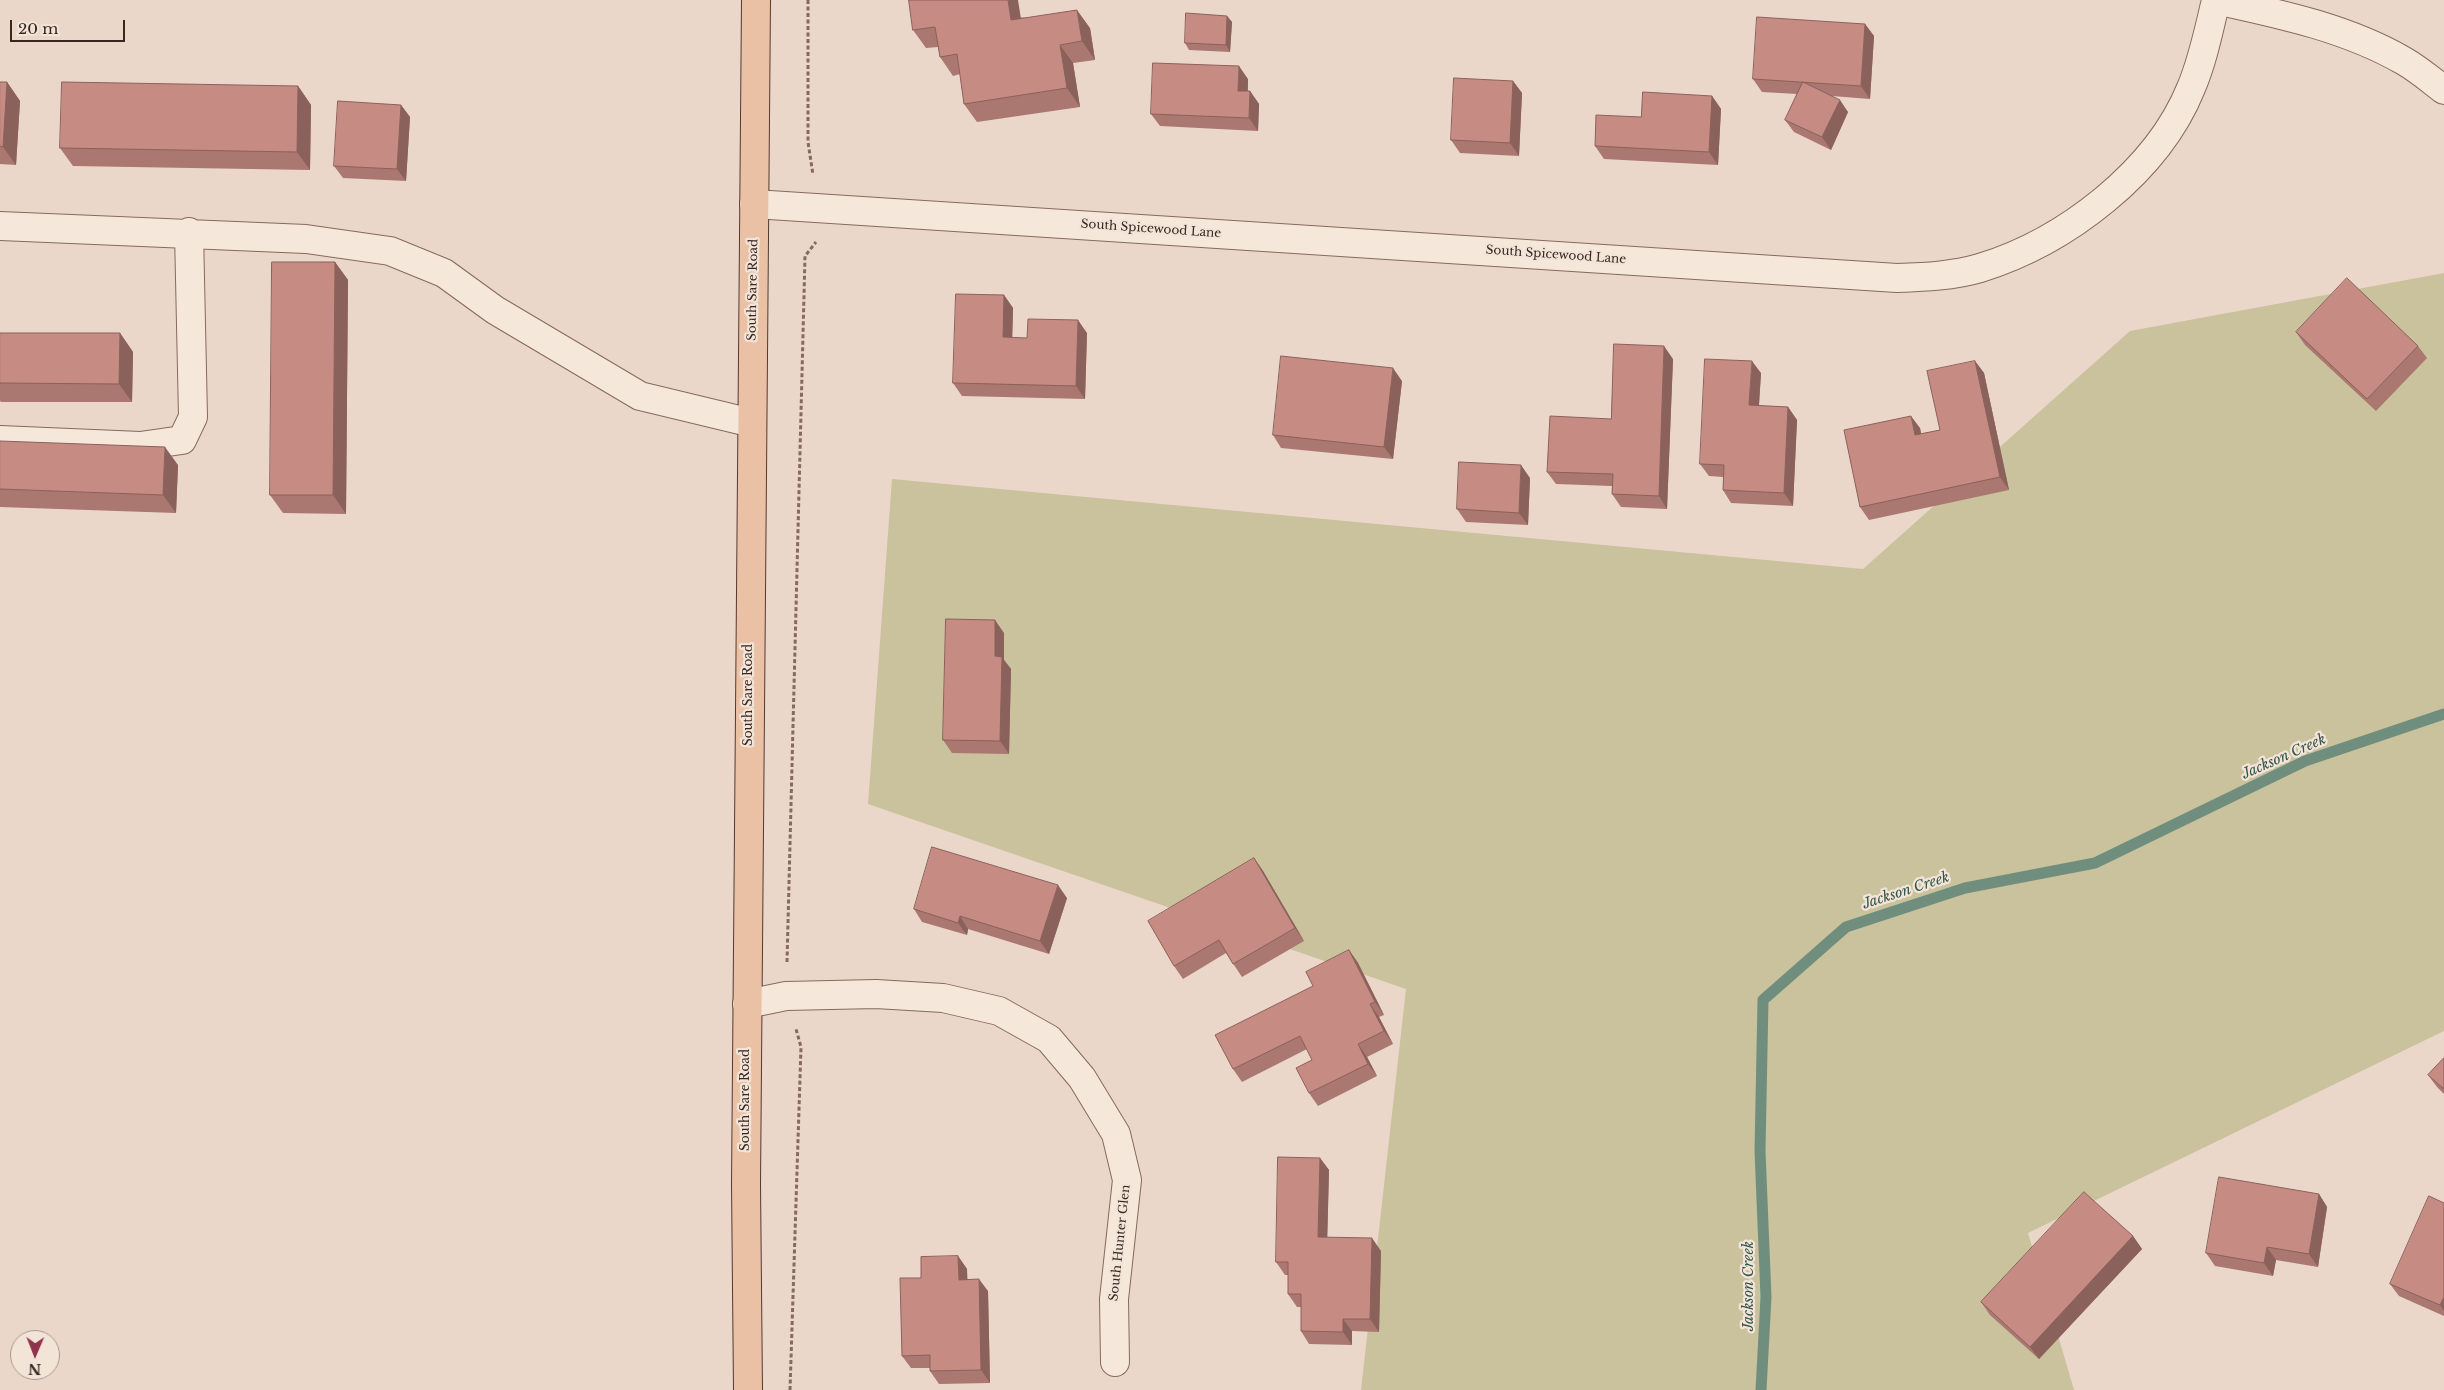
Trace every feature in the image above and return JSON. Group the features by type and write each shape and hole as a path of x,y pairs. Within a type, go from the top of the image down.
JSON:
{"main road":[{"name":"South Sare Road","path":"748,1390 747,1004 756,0"}],"street":[{"name":"South Spicewood Lane","path":"754,204 1897,278 1939,276 1980,268 2019,252 2056,233 2118,190 2145,160 2169,127 2191,89 2203,54 2216,0"},
{"path":"2216,0 2296,18 2361,40 2404,62 2444,90"},
{"path":"0,226 189,232 306,239 390,251 444,273 495,310 640,396 752,423"},
{"path":"0,440 140,446 182,440 193,417 189,232"},
{"name":"South Hunter Glen","path":"747,1004 786,996 876,994 943,998 999,1011 1049,1039 1082,1078 1116,1134 1127,1180 1114,1299 1115,1362"}],"path":[{"path":"790,1390 801,1046 786,996 804,271 805,256 818,240 818,208 808,142 808,0"}],"shaded area":[{"path":"2444,273 2444,1031 2028,1233 2074,1390 1361,1390 1406,989 868,804 892,479 1863,569 2130,331"}],"building":[{"path":"909,0 1008,0 1011,20 1077,10 1082,41 1060,45 1067,88 964,104 957,54 940,57 935,27 913,30"},
{"path":"1186,13 1227,16 1226,45 1185,43"},
{"path":"1757,17 1865,24 1861,86 1753,79"},
{"path":"1153,63 1239,66 1238,91 1250,91 1249,118 1151,114"},
{"path":"1454,78 1513,81 1510,143 1451,140"},
{"path":"0,82 7,82 3,147 0,146"},
{"path":"62,82 298,86 297,152 60,148"},
{"path":"1803,82 1840,100 1822,137 1785,120"},
{"path":"1643,92 1712,96 1709,152 1595,146 1596,115 1641,117"},
{"path":"338,101 401,105 397,169 334,166"},
{"path":"272,262 335,262 333,495 270,495"},
{"path":"2347,278 2418,346 2367,399 2296,332"},
{"path":"956,294 1004,295 1003,337 1027,338 1028,319 1078,320 1076,386 953,383"},
{"path":"0,333 120,333 119,384 0,383"},
{"path":"1614,344 1664,346 1659,496 1612,494 1613,474 1547,472 1550,416 1611,419"},
{"path":"1281,356 1393,368 1384,447 1273,435"},
{"path":"1705,359 1752,361 1749,405 1788,407 1784,493 1723,490 1724,465 1700,464"},
{"path":"1975,361 2000,477 1860,507 1844,430 1911,416 1915,435 1940,430 1927,371"},
{"path":"0,441 165,447 163,495 0,489"},
{"path":"1459,462 1521,465 1519,513 1457,509"},
{"path":"946,619 995,620 995,656 1002,657 1000,741 943,740"},
{"path":"932,847 1058,885 1040,941 960,916 958,923 914,909"},
{"path":"1254,858 1295,928 1233,964 1219,940 1174,966 1148,921"},
{"path":"1349,950 1375,1002 1370,1004 1384,1031 1358,1044 1368,1064 1309,1093 1296,1068 1312,1060 1300,1036 1233,1069 1215,1035 1313,986 1306,972"},
{"path":"2444,1058 2444,1089 2428,1075"},
{"path":"1278,1157 1320,1158 1318,1237 1372,1238 1370,1319 1343,1319 1343,1332 1301,1331 1301,1294 1288,1294 1288,1262 1276,1262"},
{"path":"2219,1177 2319,1194 2309,1254 2267,1247 2264,1263 2206,1253"},
{"path":"2084,1192 2133,1236 2030,1347 1981,1302"},
{"path":"2429,1196 2444,1203 2444,1297 2440,1305 2390,1284"},
{"path":"958,1256 959,1280 979,1279 981,1370 930,1371 930,1355 902,1356 900,1278 921,1278 921,1257"}],"waterway":[{"name":"Jackson Creek","path":"1761,1390 1766,1297 1760,1151 1763,1000 1846,927 1965,888 2095,863 2305,761 2444,714"}]}
